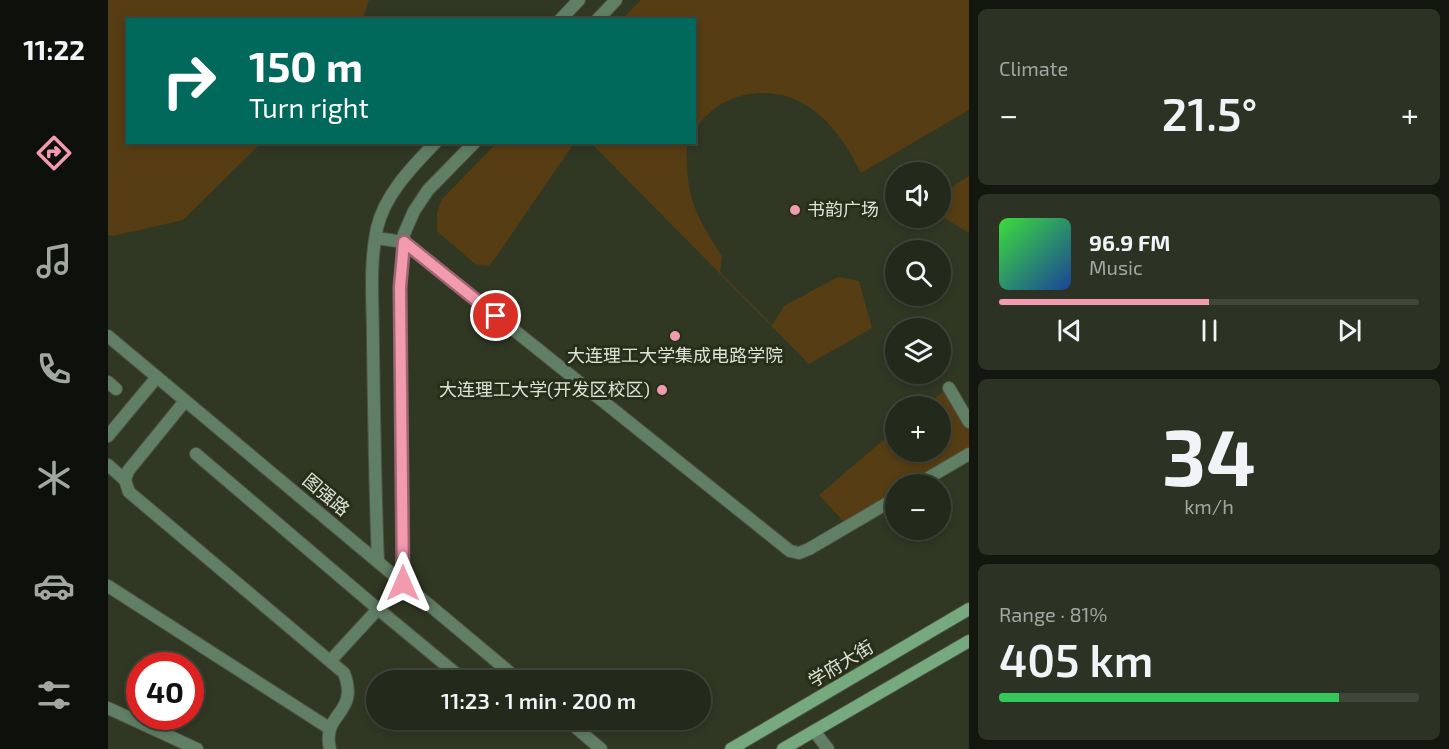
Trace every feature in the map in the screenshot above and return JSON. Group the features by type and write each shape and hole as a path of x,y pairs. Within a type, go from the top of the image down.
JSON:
{"main road":[{"name":"学府大街","path":"731,749 969,609"},
{"path":"783,749 969,641"}],"street":[{"path":"562,18 579,0"},
{"path":"599,18 616,0"},
{"path":"378,562 373,304 376,238 389,199 406,173 434,144"},
{"path":"403,583 400,287 404,242 414,212 428,190 473,144"},
{"path":"376,238 404,242 790,551 799,553 809,549 885,504"},
{"name":"图强路","path":"108,336 507,670"},
{"path":"108,436 157,377"},
{"path":"949,388 969,422"},
{"path":"125,480 128,471 185,400"},
{"path":"195,454 452,670"},
{"path":"935,474 969,454"},
{"path":"108,465 125,480 129,492 344,673 350,692 346,705 329,728 327,739 330,749"},
{"path":"108,586 329,728"},
{"path":"331,660 378,609"},
{"path":"108,708 196,749"},
{"path":"579,730 601,749"},
{"path":"814,731 828,749"}],"shaded area":[{"path":"108,0 369,0 363,18 126,18 126,144 260,144 183,220 113,236 108,235"},
{"path":"641,0 969,0 969,110 861,173 831,126 803,104 787,97 770,93 733,98 718,106 696,129 696,18 623,18"},
{"path":"496,144 585,144 572,146 488,266 475,264 437,231 437,213 442,199"},
{"path":"592,144 687,144 688,177 693,203 704,228 722,256 720,272 772,325 784,306 838,277 859,281 872,328 809,364"},
{"path":"969,176 969,233 951,222 951,189"},
{"path":"949,388 969,427 969,450 951,461 951,396 938,396"},
{"path":"885,439 885,462 949,462 928,474 885,474 885,499 845,523 819,495"}],"place":[{"name":"书韵广场","path":"795,210"},
{"name":"大连理工大学集成电路学院","path":"675,336"},
{"name":"大连理工大学(开发区校区)","path":"662,390"}],"route":[{"path":"403,583 400,287 404,242 496,316"}]}
